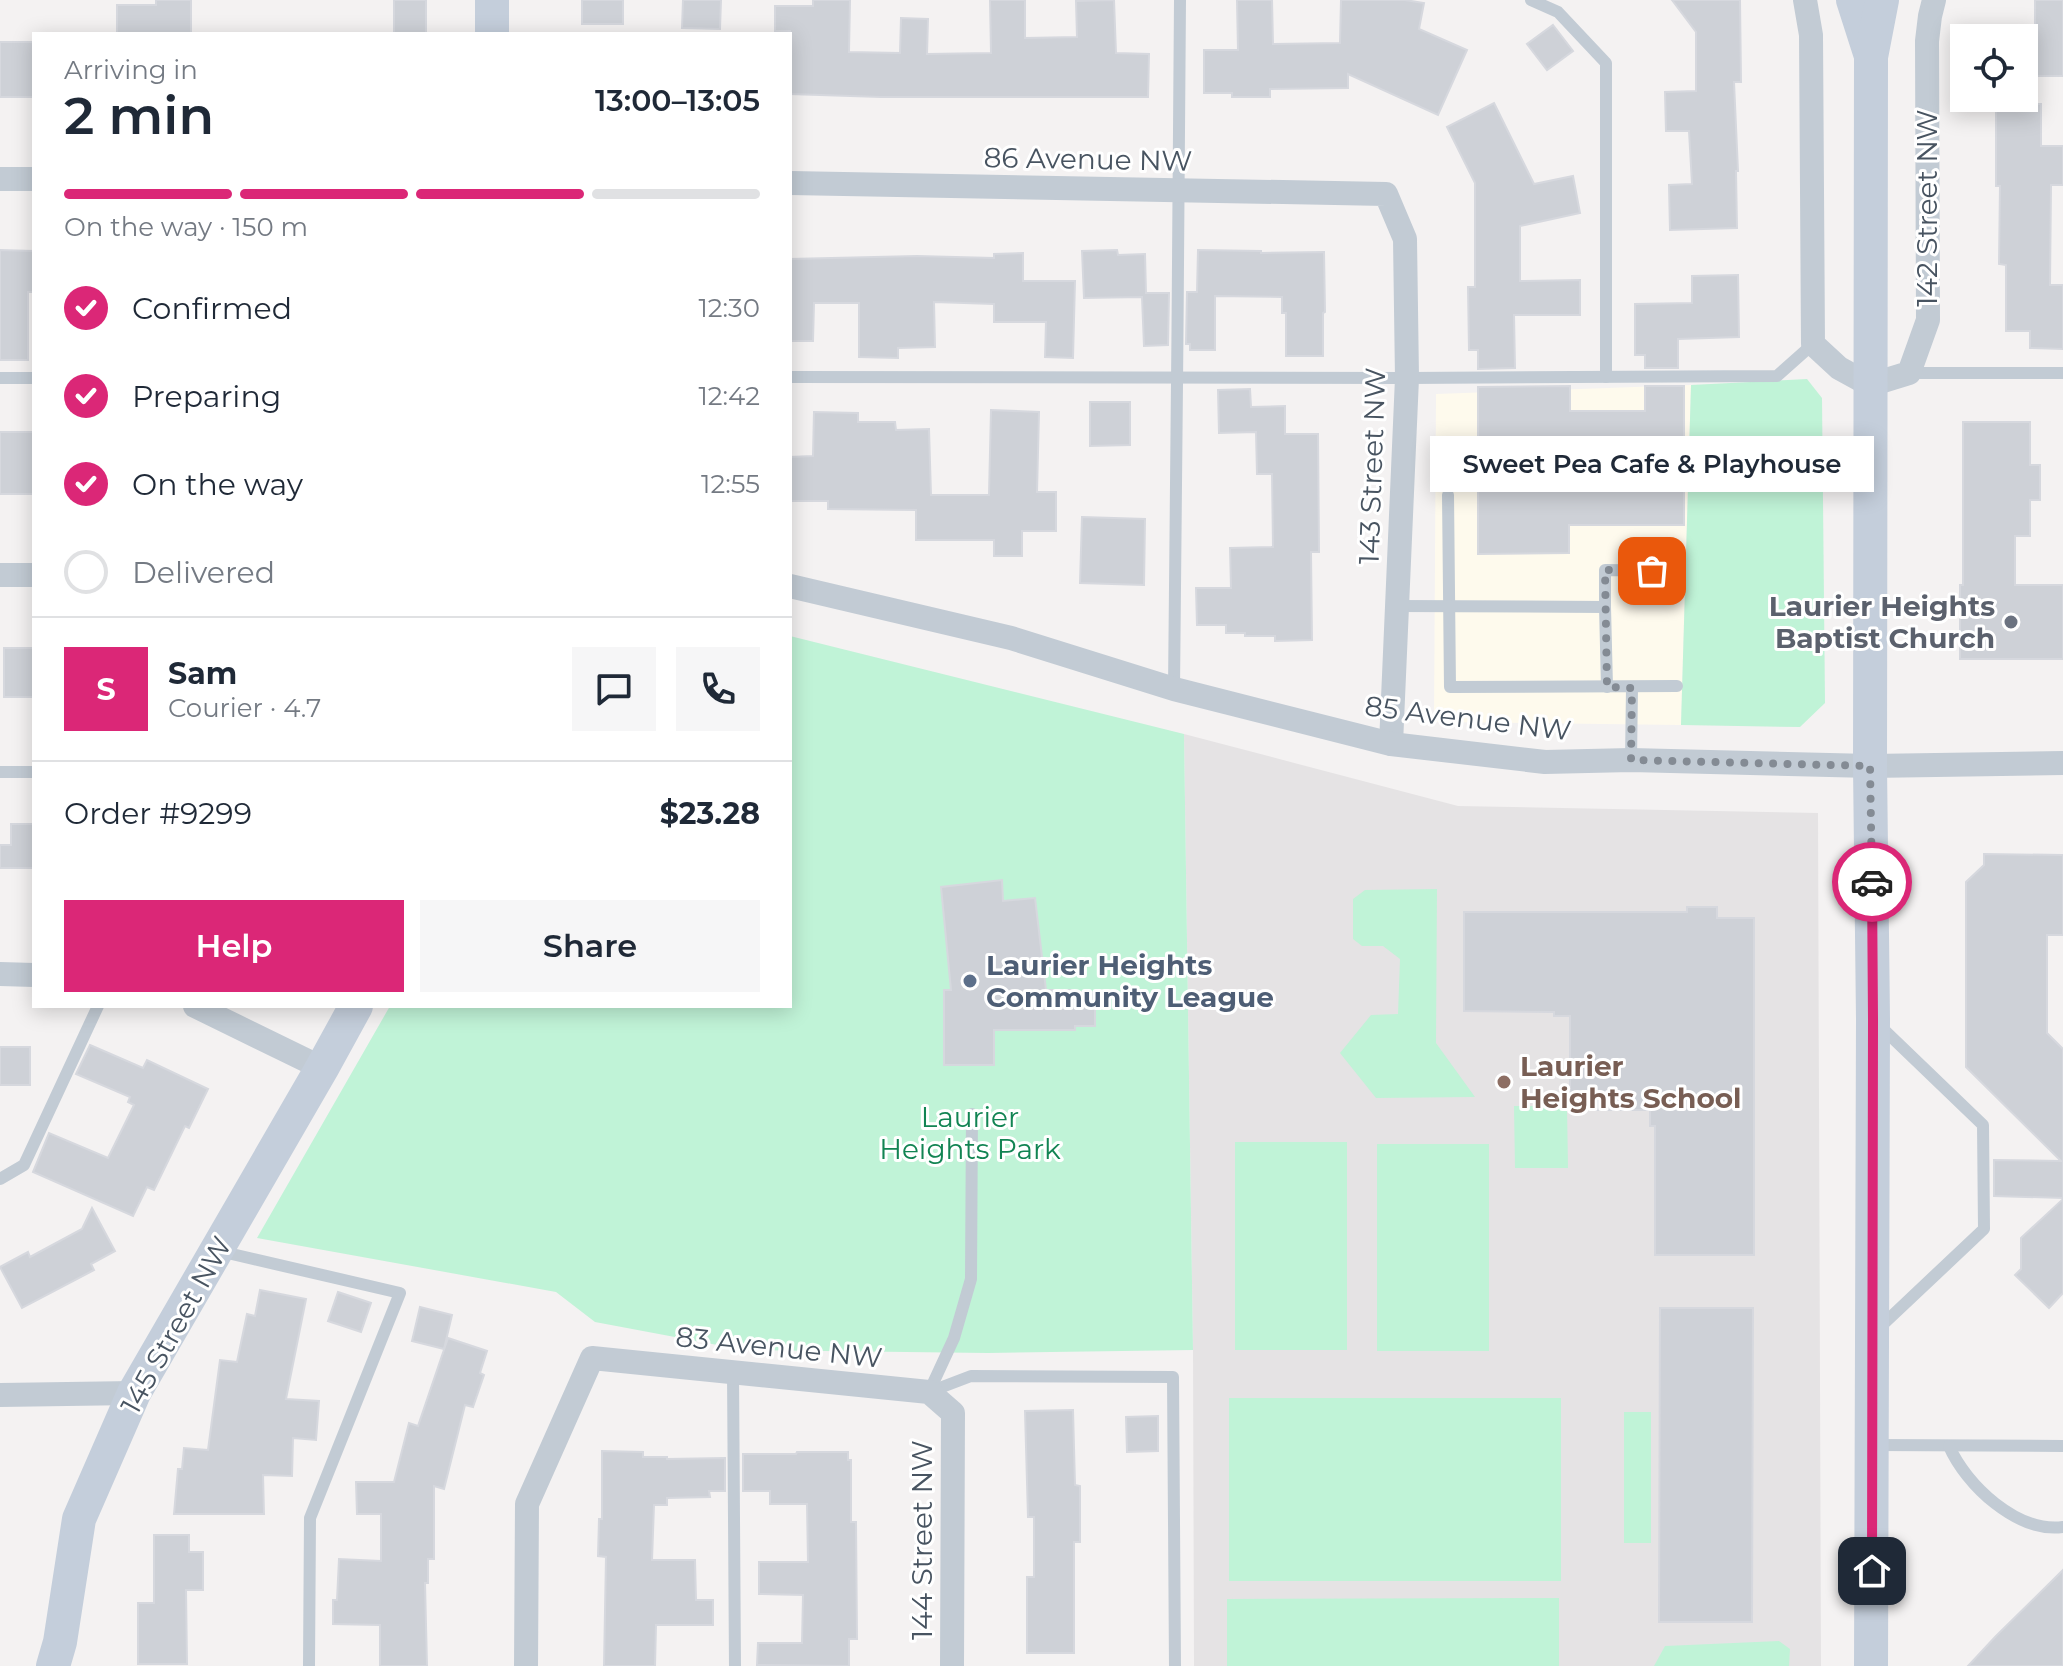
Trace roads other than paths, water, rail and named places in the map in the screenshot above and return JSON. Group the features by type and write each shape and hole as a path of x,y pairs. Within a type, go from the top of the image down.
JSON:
{"street":[{"path":"492,0 492,32"},
{"path":"1805,0 1811,35 1813,344 1839,368 1870,385 1909,373"},
{"name":"142 Street NW","path":"1853,0 1871,57"},
{"name":"142 Street NW","path":"1871,1666 1871,57 1882,0"},
{"name":"142 Street NW","path":"1909,373 1928,320 1927,41 1934,0"},
{"path":"0,179 32,179"},
{"name":"86 Avenue NW","path":"792,183 1386,194"},
{"name":"143 Street NW","path":"1386,194 1405,239 1407,378 1391,744"},
{"path":"0,575 32,575"},
{"name":"85 Avenue NW","path":"792,586 1011,638 1174,689 1391,744 1545,762 1631,760 1870,766 2063,763"},
{"path":"0,974 32,975"},
{"path":"199,1008 322,1068"},
{"name":"145 Street NW","path":"53,1666 60,1642 79,1519 134,1393 355,1008"},
{"name":"83 Avenue NW","path":"526,1666 527,1504 592,1358 929,1392"},
{"name":"144 Street NW","path":"929,1392 953,1413 952,1666"},
{"path":"0,1395 134,1393"}],"lane":[{"path":"1174,689 1180,0"},
{"path":"1531,0 1558,12 1606,63 1606,377"},
{"path":"792,377 1777,376 1813,344"},
{"path":"1909,373 2063,373"},
{"path":"0,378 32,378"},
{"path":"1448,495 1450,687 1677,686"},
{"path":"1607,687 1605,570 1676,571"},
{"path":"1397,606 1605,607"},
{"path":"1631,760 1632,688"},
{"path":"0,772 32,772"},
{"path":"0,1179 24,1165 97,1008"},
{"path":"1872,1334 1984,1229 1983,1125 1873,1019"},
{"path":"929,1392 954,1338 971,1279 972,1114"},
{"path":"217,1251 400,1293 310,1518 309,1666"},
{"path":"733,1372 735,1666"},
{"path":"929,1392 971,1376 1173,1377 1175,1666"},
{"path":"1872,1445 2063,1446"},
{"path":"1949,1446 1956,1462 1986,1497 2011,1513 2039,1525 2063,1527"}],"place":[{"name":"Sweet Pea Cafe & Playhouse","path":"1652,571"},
{"name":"Laurier Heights Baptist Church","path":"2011,622"},
{"name":"Laurier Heights Community League","path":"970,981"},
{"name":"Laurier Heights School","path":"1504,1082"}],"park label":[{"name":"Laurier Heights Park","path":"970,1133"}]}
